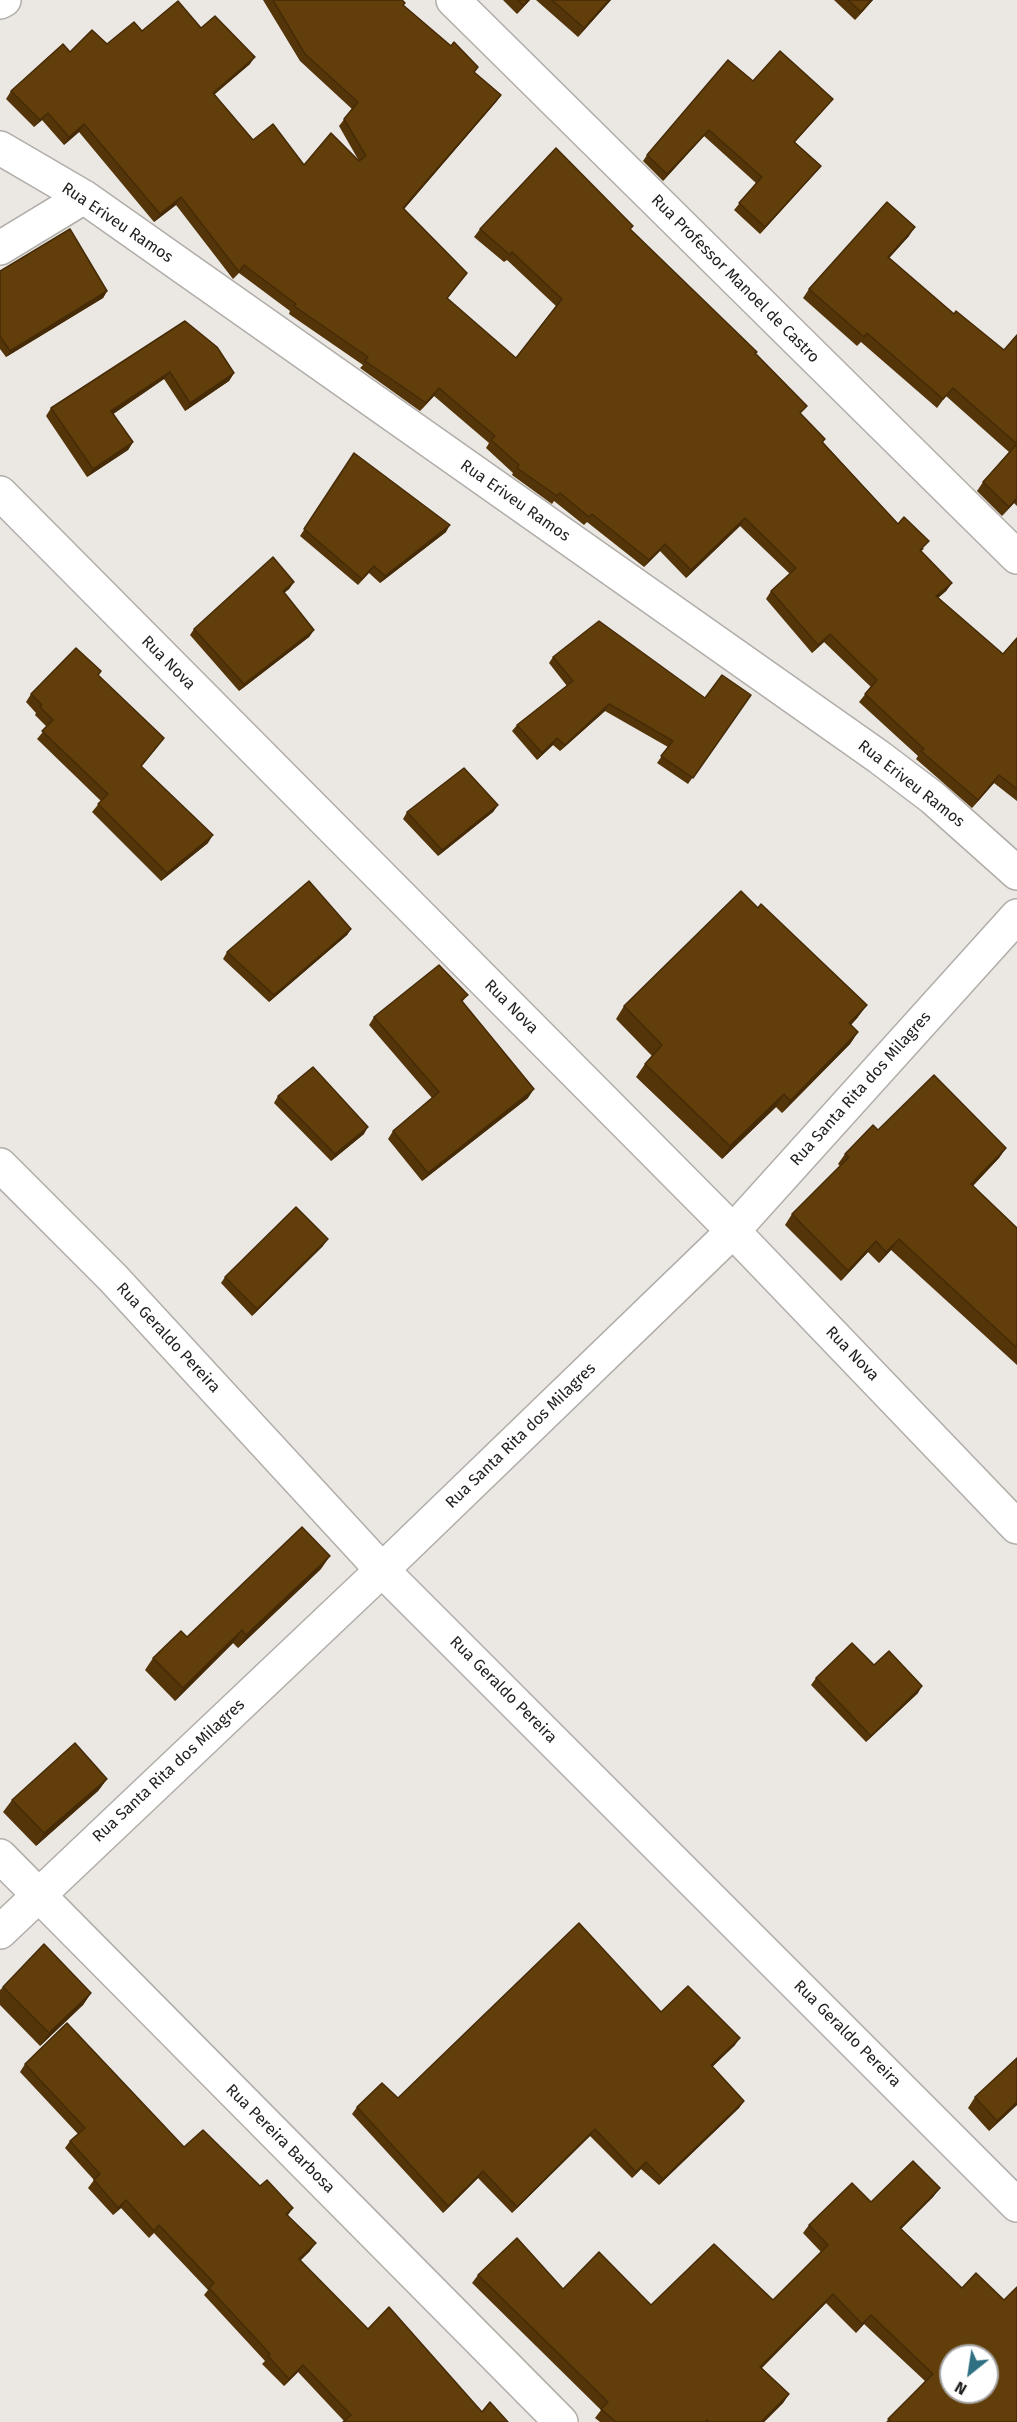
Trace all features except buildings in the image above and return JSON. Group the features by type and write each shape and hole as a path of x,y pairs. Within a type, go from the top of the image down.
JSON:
{"street":[{"path":"0,2 4,0"},
{"name":"Rua Professor Manoel de Castro","path":"453,0 1017,557"},
{"name":"Rua Eriveu Ramos","path":"0,148 84,197 879,757 933,798 1017,873"},
{"path":"0,248 84,197"},
{"name":"Rua Nova","path":"0,493 733,1231 1017,1527"},
{"name":"Rua Santa Rita dos Milagres","path":"0,1932 37,1894 382,1570 733,1231 1017,916"},
{"name":"Rua Geraldo Pereira","path":"0,1165 112,1278 382,1570 1017,2205"},
{"name":"Rua Pereira Barbosa","path":"0,1857 561,2422"}]}
